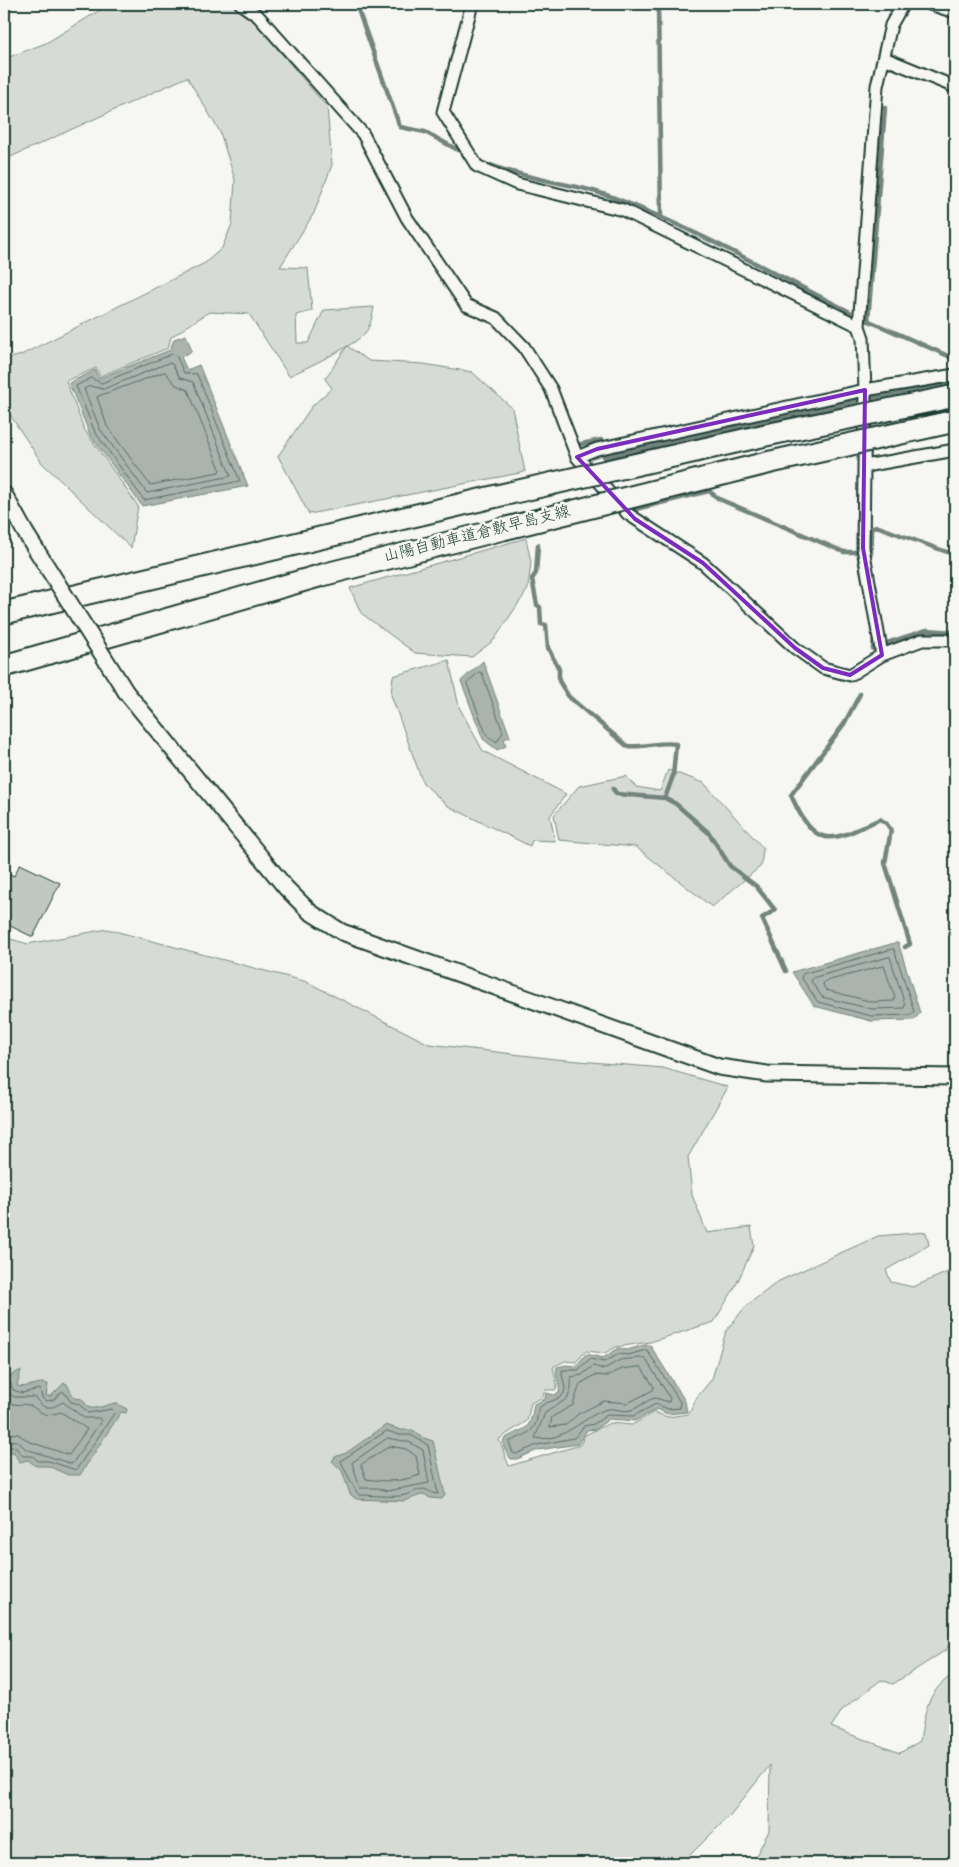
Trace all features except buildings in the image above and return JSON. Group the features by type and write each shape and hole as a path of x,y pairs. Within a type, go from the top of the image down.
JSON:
{"highway":[{"name":"山陽自動車道倉敷早島支線","path":"4,613 497,496 766,435 955,396"},
{"name":"山陽自動車道倉敷早島支線","path":"4,666 326,574 503,528 771,462 955,421"}],"street":[{"path":"240,4 258,16 363,134 407,218 466,305 496,318 524,347 552,389 577,457 628,514 703,563 795,648 823,668 850,675 882,655 922,640 955,640"},
{"path":"472,4 443,112 477,166 517,184 623,210 859,326"},
{"path":"882,655 863,548 865,390 863,338 859,326 878,86 890,25 903,4"},
{"path":"930,4 955,12"},
{"path":"884,58 955,86"},
{"path":"577,457 597,449 865,390 955,375"},
{"path":"865,466 955,450"},
{"path":"4,494 25,532 126,692 286,888 310,912 342,932 719,1067 767,1074 955,1077"}],"highlighted area":[{"path":"865,390 863,548 882,655 850,675 823,668 795,648 703,563 635,519 577,457 597,449"}],"shaded area":[{"path":"110,4 230,4 253,20 327,107 332,165 314,213 280,267 308,268 312,311 296,315 297,343 308,343 324,310 374,307 369,327 360,338 289,376 249,314 209,312 171,337 168,348 100,376 96,368 66,381 84,429 138,506 131,548 42,463 4,406 4,360 21,355 205,263 222,248 232,224 235,180 220,132 187,77 4,160 4,59 46,43"},
{"path":"347,346 369,361 424,364 472,372 512,408 525,472 309,514 278,456 312,406 332,388 325,379"},
{"path":"526,538 531,562 528,589 494,640 472,657 415,653 361,613 350,588"},
{"path":"449,660 459,707 483,751 566,794 550,816 555,841 532,840 530,846 448,806 423,783 391,695 393,676"},
{"path":"668,770 704,783 763,848 761,866 712,907 636,847 559,840 554,815 579,786 626,776 636,787 660,791"},
{"path":"107,929 307,982 429,1044 555,1059 663,1068 728,1087 688,1157 692,1195 707,1233 751,1227 754,1246 736,1285 714,1322 650,1342 616,1347 605,1353 586,1351 576,1362 565,1361 553,1367 557,1385 556,1390 545,1390 543,1397 531,1403 527,1421 499,1439 509,1466 580,1445 585,1435 610,1423 632,1425 654,1412 667,1417 689,1414 697,1397 712,1379 726,1331 746,1306 779,1281 878,1236 926,1232 929,1245 886,1270 891,1282 913,1287 955,1269 955,1636 946,1650 893,1684 881,1680 843,1709 831,1727 900,1753 920,1741 926,1711 933,1694 938,1687 955,1673 955,1863 752,1863 769,1831 770,1765 731,1814 682,1863 4,1863 4,937 28,944"}],"water":[{"path":"186,335 192,351 181,357 187,370 199,365 248,486 142,506 90,435 69,383 95,370 99,378 170,350 174,339"},
{"path":"483,661 510,737 504,739 506,746 497,750 483,739 461,681"},
{"path":"898,942 920,1013 914,1020 871,1021 814,1006 792,972"},
{"path":"650,1345 685,1401 687,1412 667,1414 657,1409 635,1421 609,1419 596,1429 587,1430 578,1444 538,1450 517,1459 511,1459 504,1447 504,1439 526,1428 534,1404 545,1399 546,1393 555,1395 559,1393 557,1367 566,1365 576,1366 586,1354 603,1358 618,1348 627,1350"},
{"path":"21,1370 17,1386 45,1383 48,1384 46,1396 51,1396 64,1383 67,1384 74,1398 82,1399 89,1408 115,1403 127,1409 126,1413 121,1412 80,1475 68,1475 48,1466 36,1466 28,1460 19,1462 14,1452 4,1453 4,1379"},
{"path":"386,1425 401,1430 413,1430 421,1437 433,1441 445,1495 442,1499 430,1498 424,1494 404,1501 356,1499 350,1494 342,1471 332,1461 335,1457 346,1453"}],"waterway":[{"path":"356,4 400,127 425,132 458,150"},
{"path":"658,4 661,217"},
{"path":"868,321 885,108"},
{"path":"491,165 507,171 604,194 620,200 679,225 850,312"},
{"path":"867,320 955,359"},
{"path":"868,399 955,381"},
{"path":"604,457 858,401"},
{"path":"581,444 601,440"},
{"path":"632,510 709,491 719,499 844,552 859,552"},
{"path":"867,553 871,553 871,529 876,526 955,555"},
{"path":"538,545 536,573 532,579 537,605 540,607 541,624 546,625 548,648 559,669 559,681 569,697 627,746 676,744 673,776 665,798"},
{"path":"858,552 864,583"},
{"path":"887,643 927,630 955,632"},
{"path":"874,637 873,649 875,648"},
{"path":"860,694 844,724 791,795 809,826 817,834 826,837 837,837 880,819 886,823 891,830 885,863 910,944 905,947"},
{"path":"613,789 617,794 665,798 676,804 709,833 730,866 756,886 775,910 762,918 786,971"}]}
